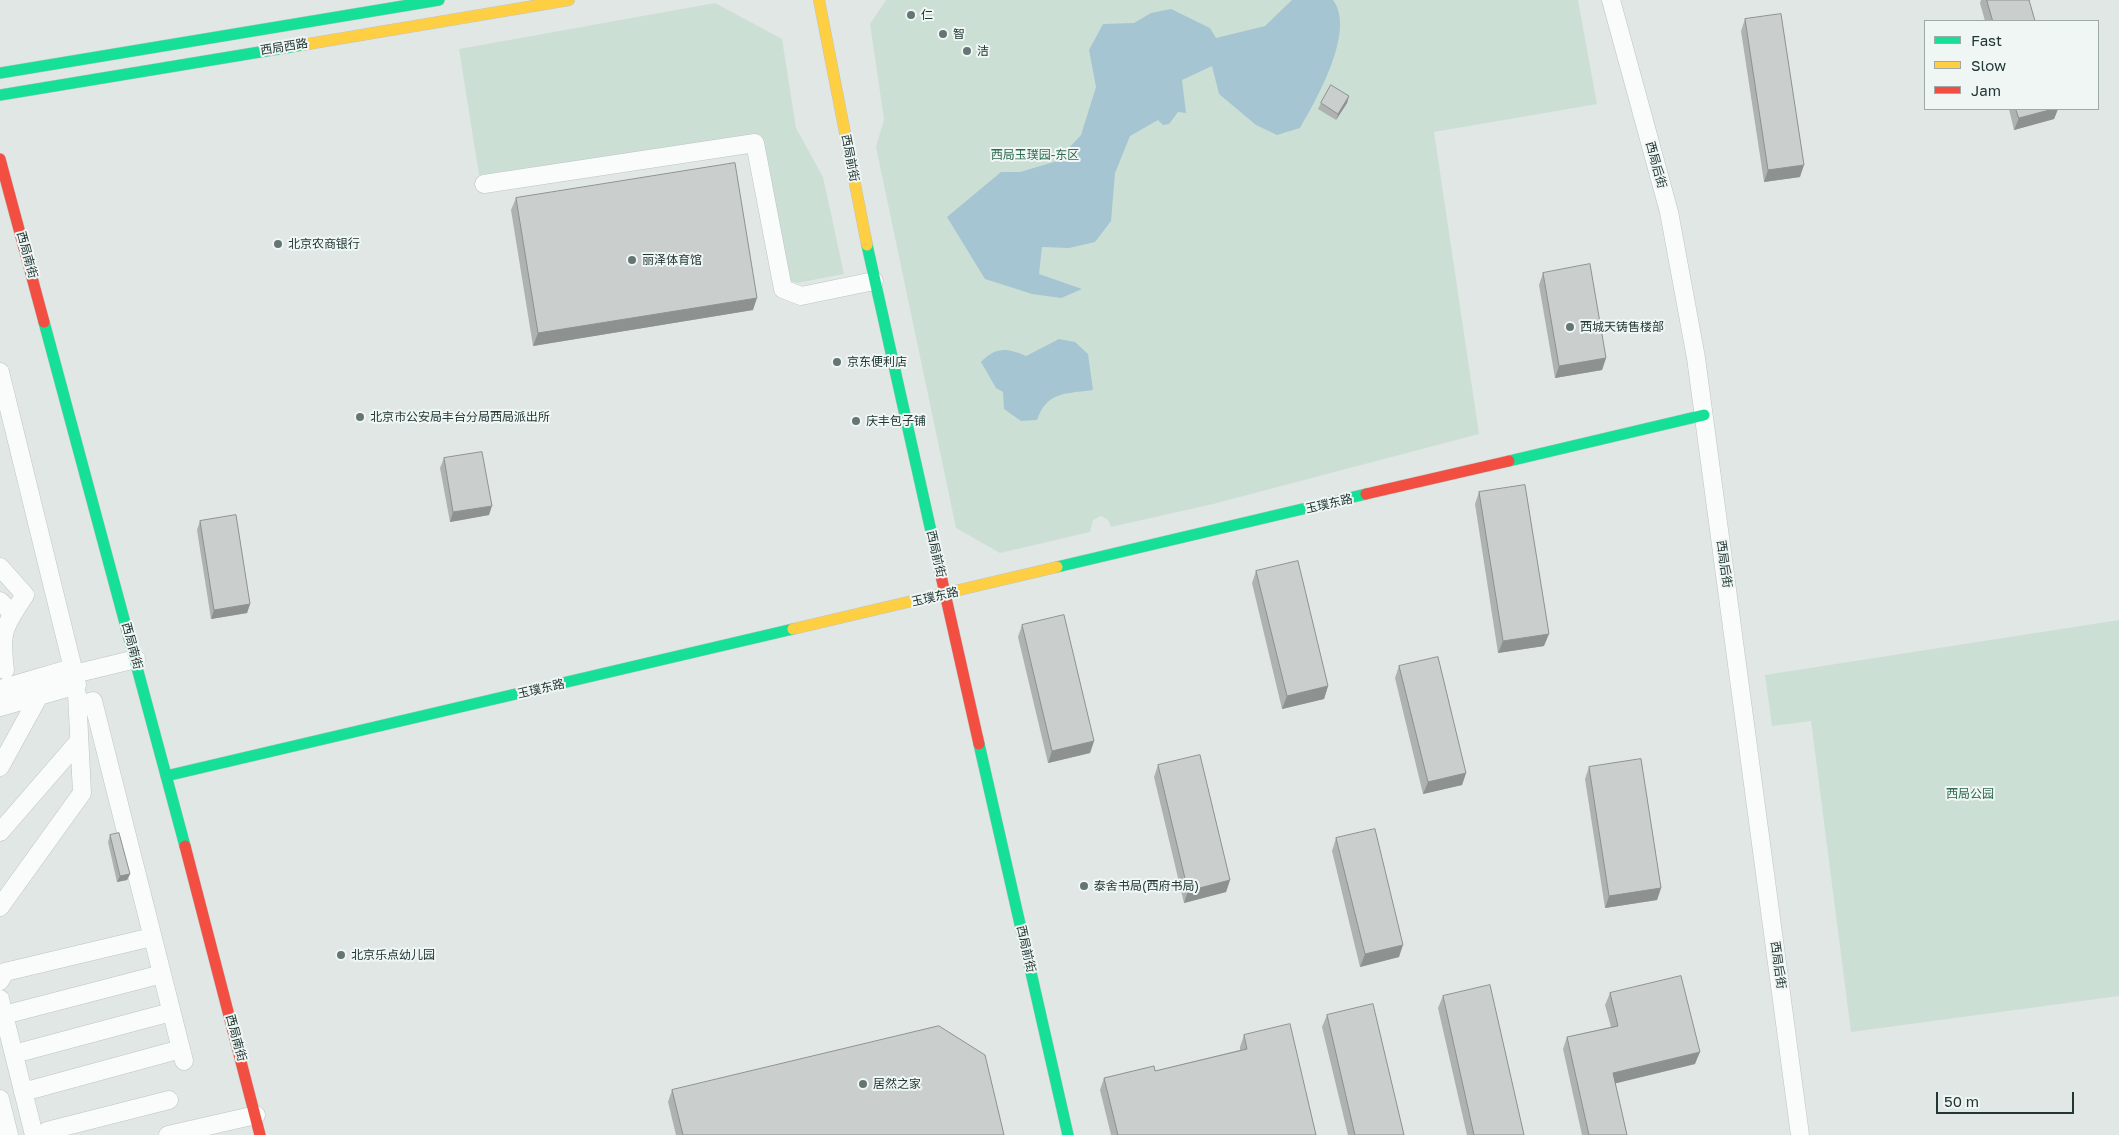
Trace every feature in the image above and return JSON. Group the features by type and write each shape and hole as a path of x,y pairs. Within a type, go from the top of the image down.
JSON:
{"street":[{"name":"西局西路","path":"0,73 439,0"},
{"name":"西局西路","path":"0,95 569,0"},
{"name":"西局前街","path":"818,0 874,281 1068,1135"},
{"name":"西局后街","path":"1611,0 1669,212 1696,358 1800,1135"},
{"path":"484,184 755,143 783,289 801,296 874,281"},
{"name":"西局南街","path":"0,159 136,659 260,1135"},
{"path":"0,372 74,676 78,706 82,793 0,907"},
{"name":"玉璞东路","path":"166,776 1704,415"},
{"path":"0,567 25,595 6,608 0,647 3,668 27,681"},
{"path":"0,689 27,681 74,676 136,659"},
{"path":"0,707 39,696 74,676"},
{"path":"0,767 39,696"},
{"path":"23,1092 182,1055 93,701 78,706"},
{"path":"0,832 79,741"},
{"path":"0,981 5,972 152,937"},
{"path":"34,1135 8,1044 2,1007 162,974"},
{"path":"8,1044 171,1012"},
{"path":"0,1099 9,1135"},
{"path":"48,1135 47,1131 169,1100"},
{"path":"168,1135 256,1115"}],"green space":[{"name":"西局玉璞园-东区","path":"886,0 1578,0 1597,104 1434,132 1479,434 1213,504 1111,527 1108,520 1101,516 1093,520 1090,532 1000,553 956,528 876,147 884,119 870,24"},
{"path":"715,3 782,39 796,128 823,177 844,274 797,283 788,280 761,135 479,175 459,49"},
{"name":"西局公园","path":"2119,620 2119,996 1851,1032 1811,721 1772,726 1765,675"}],"water":[{"path":"1292,0 1333,0 1339,13 1340,29 1337,46 1324,83 1300,128 1277,135 1256,125 1219,94 1212,66 1182,80 1186,113 1178,112 1169,124 1163,125 1158,120 1130,136 1115,173 1111,221 1095,242 1069,248 1042,247 1039,274 1082,289 1061,298 1032,294 985,279 947,217 1001,172 1020,172 1057,161 1081,135 1096,87 1089,50 1103,24 1134,23 1151,13 1171,9 1210,28 1216,38 1265,26"},
{"path":"1059,339 1075,342 1088,354 1093,390 1066,394 1052,399 1041,411 1037,420 1021,421 1004,409 1003,392 996,388 981,362 992,353 1002,350 1013,351 1026,356"}],"building":[{"path":"1987,0 2029,0 2035,20 1993,20"},
{"path":"1781,14 1804,165 1768,170 1745,19"},
{"path":"1331,85 1349,96 1338,114 1321,103"},
{"path":"2016,110 2049,110 2019,118"},
{"name":"丽泽体育馆","path":"735,163 757,298 538,333 516,198"},
{"name":"西城天铸售楼部","path":"1590,264 1606,358 1559,366 1543,273"},
{"path":"482,452 492,506 453,512 444,458"},
{"path":"1525,485 1549,634 1503,641 1479,492"},
{"path":"236,515 250,604 214,610 200,521"},
{"path":"1298,561 1328,686 1287,696 1256,571"},
{"path":"1064,615 1094,741 1052,751 1022,625"},
{"path":"1438,657 1466,773 1428,782 1399,666"},
{"path":"1200,755 1230,880 1188,891 1158,765"},
{"path":"1641,759 1661,888 1609,896 1589,767"},
{"path":"1375,829 1403,945 1365,954 1336,838"},
{"path":"119,833 130,874 120,876 110,835"},
{"path":"1681,976 1700,1052 1613,1073 1627,1135 1589,1135 1567,1037 1618,1026 1610,993"},
{"path":"1490,985 1524,1135 1474,1135 1443,996"},
{"path":"1373,1004 1404,1135 1355,1135 1327,1015"},
{"path":"1290,1024 1316,1135 1118,1135 1104,1078 1154,1066 1155,1071 1247,1049 1244,1035"},
{"name":"居然之家","path":"939,1026 985,1055 1004,1135 683,1135 672,1090"}],"traffic: fast":[{"path":"0,73 439,0"},
{"path":"0,95 302,45"},
{"path":"867,245 937,558"},
{"path":"44,322 185,846"},
{"path":"1509,461 1704,415"},
{"path":"1057,567 1366,494"},
{"path":"166,776 793,629"},
{"path":"979,744 1068,1135"}],"traffic: slow":[{"path":"302,45 569,0"},
{"path":"819,0 867,245"},
{"path":"793,629 1057,567"}],"traffic: jam":[{"path":"0,159 44,322"},
{"path":"1366,494 1509,461"},
{"path":"937,558 979,744"},
{"path":"185,846 260,1135"}],"place":[{"name":"仁","path":"911,15"},
{"name":"智","path":"943,34"},
{"name":"洁","path":"967,51"},
{"name":"北京农商银行","path":"278,244"},
{"name":"丽泽体育馆","path":"632,260"},
{"name":"西城天铸售楼部","path":"1570,327"},
{"name":"京东便利店","path":"837,362"},
{"name":"北京市公安局丰台分局西局派出所","path":"360,417"},
{"name":"庆丰包子铺","path":"856,421"},
{"name":"泰舍书局(西府书局)","path":"1084,886"},
{"name":"北京乐点幼儿园","path":"341,955"},
{"name":"居然之家","path":"863,1084"}]}
